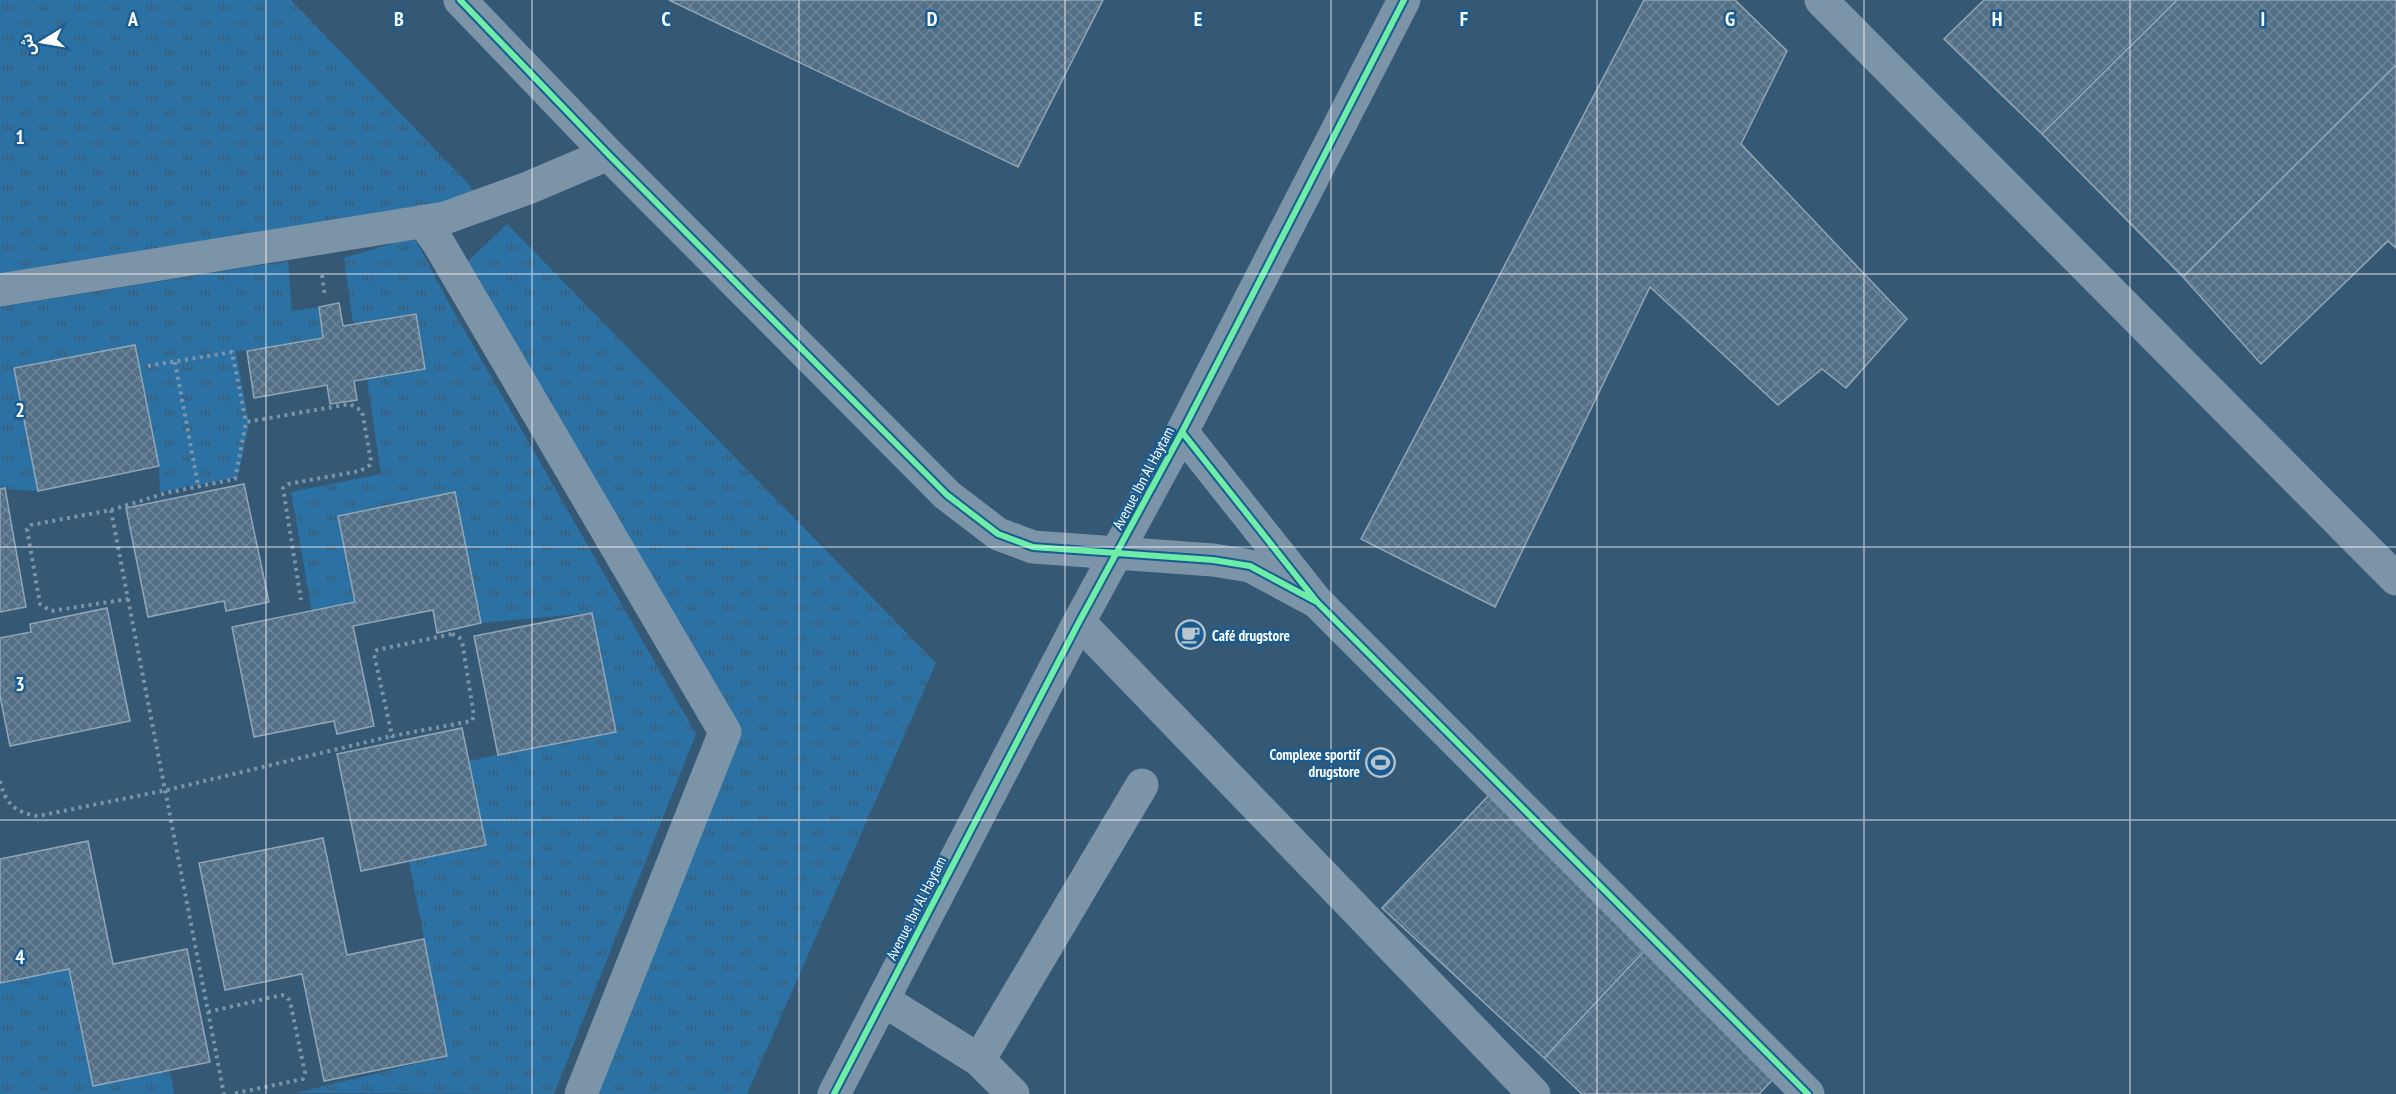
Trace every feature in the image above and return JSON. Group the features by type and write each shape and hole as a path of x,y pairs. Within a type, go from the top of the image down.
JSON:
{"street":[{"path":"460,0 608,154 947,495 998,534 1033,547 1116,555 1213,560 1250,566 1317,602"},
{"name":"Avenue Ibn Al Haytam","path":"834,1094 1079,622 1182,432 1404,0"},
{"path":"1821,0 2396,579"},
{"path":"0,290 460,213 528,188 608,154"},
{"path":"423,221 439,244 725,732 581,1094"},
{"path":"1182,432 1317,602 1808,1094"},
{"path":"1079,622 1534,1094"},
{"path":"979,1060 1142,785"},
{"path":"883,1000 979,1060 1013,1094"}],"path":[{"path":"128,599 51,611 40,604 27,529 31,525 111,510 198,485 232,480 237,476 246,422 232,352 148,366"},
{"path":"175,362 198,485"},
{"path":"246,422 350,404 362,411 371,461 369,465 360,471 288,484 283,488 301,600"},
{"path":"111,510 224,1094"},
{"path":"0,781 4,796 13,806 24,815 38,816 330,753 345,746 472,721 474,716 462,641 459,637 452,634 377,650 374,654 392,736"},
{"path":"208,1012 282,995 290,1001 305,1073 303,1079 232,1094"}],"green space":[{"path":"0,0 291,0 481,197 0,277"},
{"path":"507,224 936,663 747,1094 596,1094 738,738 462,267"},
{"path":"414,237 450,305 696,734 554,1094 296,1093 447,1056 409,861 486,845 468,761 616,731 592,613 481,623 455,492 355,602 312,611 291,492 381,474 367,379 425,369 416,314 353,324 344,258"},
{"path":"288,261 292,311 319,307 323,338 236,352 249,424 238,477 160,492 159,466 134,345 14,368 38,491 0,489 0,307"},
{"path":"69,969 93,1086 170,1070 174,1094 0,1094 0,983"}],"building":[{"path":"669,0 1103,0 1018,167"},
{"path":"1644,0 1735,0 1787,51 1741,144 1907,319 1846,388 1822,369 1778,405 1650,287 1495,607 1361,539"},
{"path":"1984,0 2177,0 2042,134 1944,39"},
{"path":"2177,0 2396,0 2396,65 2183,277 2042,134"},
{"path":"2396,65 2396,248 2388,241 2261,364 2183,277"},
{"path":"339,303 343,326 416,314 425,369 354,381 357,400 330,404 327,385 254,398 247,351 323,338 319,307"},
{"path":"135,345 159,466 38,491 14,368"},
{"path":"244,484 269,602 226,611 224,601 148,617 126,508"},
{"path":"5,488 26,607 0,612 0,489"},
{"path":"455,492 481,623 437,633 433,610 353,626 374,726 337,734 334,721 254,737 232,627 355,602 338,516"},
{"path":"107,608 130,721 10,746 0,696 0,638 31,632 30,624"},
{"path":"592,613 616,732 498,755 474,636"},
{"path":"462,728 486,845 361,871 337,754"},
{"path":"1489,795 1646,949 1544,1058 1382,908"},
{"path":"323,838 347,955 424,939 447,1056 324,1081 302,974 225,990 199,863"},
{"path":"88,841 113,964 187,949 210,1062 93,1086 69,969 0,983 0,859"},
{"path":"1646,949 1778,1074 1759,1094 1582,1094 1544,1058"}],"cycle path":[{"path":"460,0 608,154 947,495 998,534 1033,547 1213,560 1250,566 1317,602"},
{"path":"834,1094 1079,622 1182,432 1404,0"},
{"path":"1182,432 1317,602 1808,1094"}],"place":[{"name":"Café drugstore","path":"1191,635"},
{"name":"Complexe sportif drugstore","path":"1381,763"}]}
